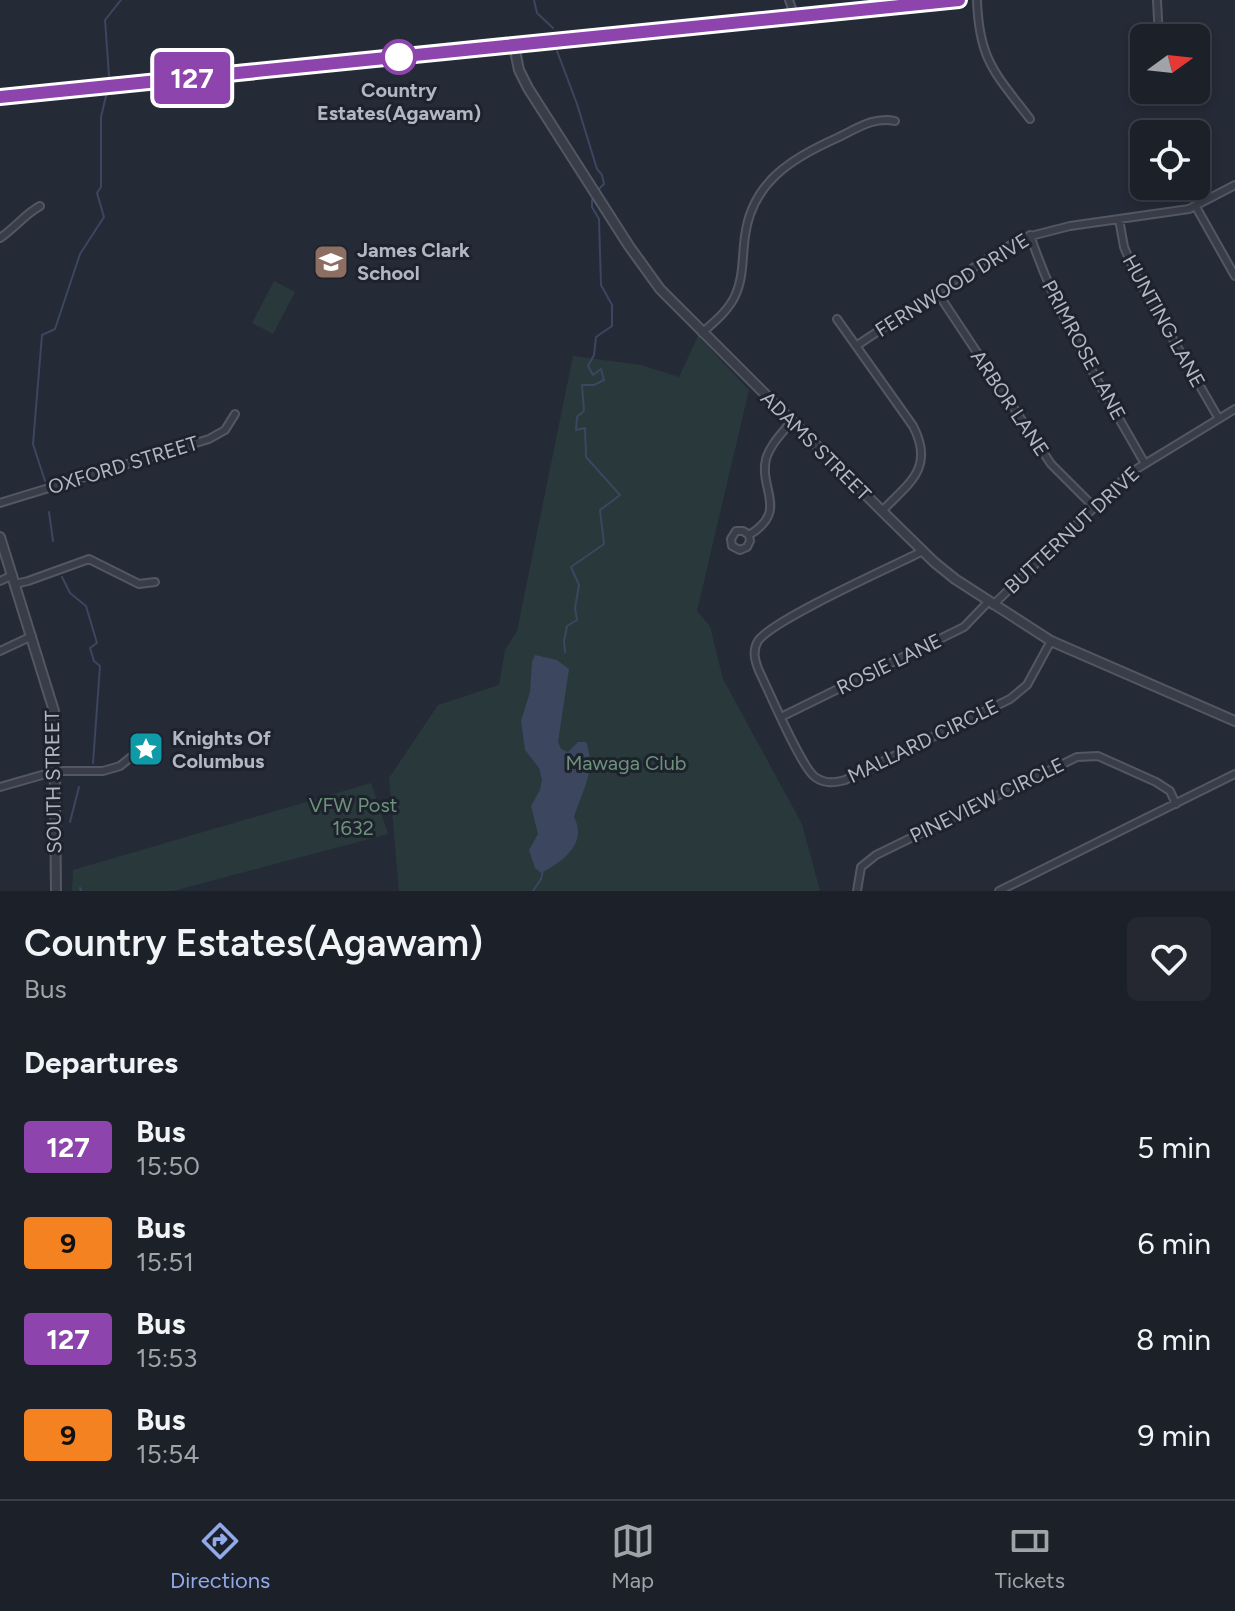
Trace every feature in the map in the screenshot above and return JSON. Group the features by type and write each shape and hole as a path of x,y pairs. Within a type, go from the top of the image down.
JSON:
{"main road":[{"path":"0,97 959,0"}],"street":[{"path":"789,0 795,17"},
{"path":"977,0 978,29 986,58 1030,119"},
{"path":"1157,0 1158,24"},
{"name":"ADAMS STREET","path":"514,46 519,70 528,88 660,289 923,551 990,603 1051,641 1235,721"},
{"path":"702,333 728,308 737,293 748,222 758,197 773,176 802,154 878,119 895,121"},
{"name":"FERNWOOD DRIVE","path":"856,346 1001,249 1030,235 1196,207 1235,185"},
{"path":"0,238 29,211 40,206"},
{"path":"1196,207 1235,276"},
{"name":"HUNTING LANE","path":"1119,219 1124,247 1137,277 1219,419"},
{"name":"PRIMROSE LANE","path":"1030,235 1063,318 1144,462"},
{"name":"ARBOR LANE","path":"937,292 1051,464 1094,507"},
{"path":"837,319 913,426 922,450 921,463 915,475 882,511"},
{"name":"BUTTERNUT DRIVE","path":"990,603 1144,462 1235,409"},
{"name":"OXFORD STREET","path":"0,503 209,439 225,430 235,414"},
{"path":"749,535 763,524 770,512 766,460 773,444 791,422"},
{"name":"SOUTH STREET","path":"0,537 54,711 56,891"},
{"name":"MALLARD CIRCLE","path":"923,551 785,621 761,637 755,650 756,662 811,774 825,782 839,781 1014,697 1027,685 1051,641"},
{"path":"0,581 28,581 89,559 139,584 155,582"},
{"name":"ROSIE LANE","path":"781,717 964,627 990,603"},
{"path":"0,651 32,636"},
{"path":"0,787 56,771 103,771 120,766 151,741"},
{"name":"PINEVIEW CIRCLE","path":"857,891 860,870 871,858 1077,757 1098,756 1156,782 1170,791 1176,804"},
{"path":"999,891 1235,774"}],"green space":[{"path":"274,281 295,292 273,334 252,323"},
{"name":"Mawaga Club","path":"698,336 749,390 697,611 710,626 723,679 802,824 820,891 399,891 389,778 438,705 499,685 505,650 517,631 573,356 641,365 679,377"},
{"name":"VFW Post 1632","path":"371,783 388,834 173,891 72,891 73,870"}],"water":[{"path":"535,655 557,660 569,669 558,742 561,749 568,752 578,742 586,742 590,762 574,817 578,826 576,843 565,857 541,873 535,868 529,850 538,834 531,806 542,779 539,768 525,750 521,721 530,692"}],"waterway":[{"path":"109,76 105,20 121,0"},
{"path":"534,0 537,13 553,28"},
{"path":"557,51 597,169 602,175 604,184 599,189"},
{"path":"45,481 33,444 42,335 55,329 80,254 104,217 97,193 101,187 101,117 106,96"},
{"path":"565,652 567,626 577,620 575,608 579,585 571,567 604,544 600,510 620,495 586,457 585,428 576,430 577,417 584,411 582,385 594,385 604,380 601,369 593,375 588,366 594,355 596,337 612,326 612,305 601,285 599,219 592,207 592,200"},
{"path":"49,512 53,541"},
{"path":"62,577 70,593 86,606 97,643 90,648 94,661 100,666 93,763"},
{"path":"70,822 79,787"},
{"path":"533,891 543,870"}],"bus line":[{"name":"127","path":"0,97 959,0"}],"place":[{"name":"Country Estates(Agawam)","path":"399,57"},
{"name":"James Clark School","path":"331,262"},
{"name":"Knights Of Columbus","path":"146,749"}]}
